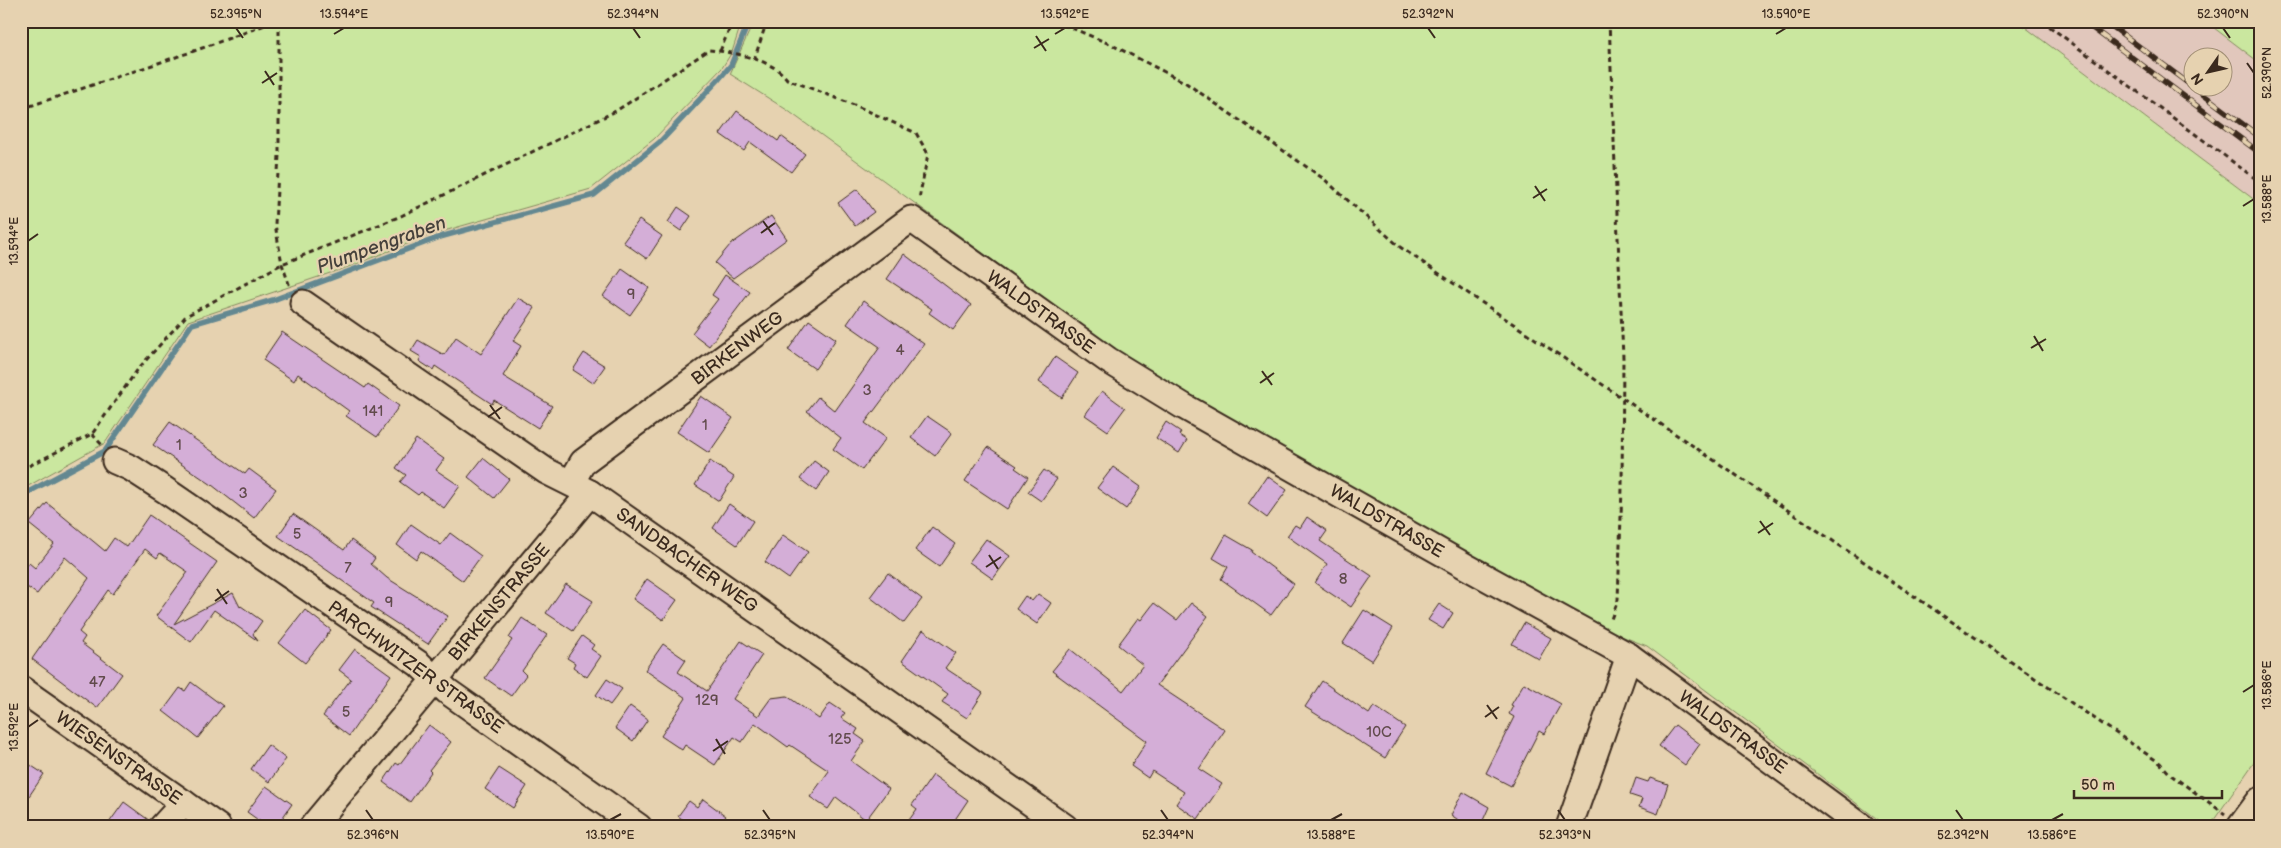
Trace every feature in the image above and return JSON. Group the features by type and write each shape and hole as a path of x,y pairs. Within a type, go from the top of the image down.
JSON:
{"street":[{"name":"BIRKENWEG","path":"581,488 583,462 911,219"},
{"name":"WALDSTRASSE","path":"911,219 1108,360 1183,406 1451,558 1629,656 1862,827"},
{"name":"SANDBACHER WEG","path":"297,296 546,471 581,488 1065,827"},
{"name":"PARCHWITZER STRASSE","path":"115,461 131,468 165,490 419,664 447,691 639,827"},
{"name":"BIRKENSTRASSE","path":"312,827 436,679 581,488"},
{"path":"1570,827 1629,656"},
{"name":"WIESENSTRASSE","path":"21,689 218,827"},
{"path":"2240,827 2260,800"},
{"path":"162,827 184,803"}],"path":[{"path":"21,109 278,21 279,155 275,224 282,264 297,296"},
{"path":"720,51 733,21"},
{"path":"754,60 766,21"},
{"path":"1055,21 1112,45 1186,83 1324,179 1400,246 2160,763 2177,780 2205,798"},
{"path":"1604,642 1618,600 1623,397 1623,358 1608,21"},
{"path":"2042,21 2260,182"},
{"path":"21,470 92,434 138,369 186,316 282,264 401,216 616,111 709,50 735,53 780,70 787,80 860,107 916,133 928,154 918,205 911,219"},
{"path":"92,434 98,440"}],"shaded area":[{"path":"2017,21 2205,21 2260,63 2260,204"}],"green space":[{"path":"21,21 742,21 732,52 722,68 654,139 591,189 430,235 348,267 188,321 105,443 21,490"},
{"path":"754,21 2017,21 2260,204 2260,754 2209,827 1888,827 1647,646 1585,622 1142,369 787,110 730,74"},
{"path":"2205,21 2260,21 2260,63"}],"building":[{"path":"737,111 778,141 781,136 805,154 791,172 750,142 744,151 720,134"},
{"path":"857,189 874,212 855,226 838,203"},
{"path":"678,207 691,216 681,231 668,222"},
{"path":"771,216 787,239 733,278 715,263 730,245"},
{"path":"639,220 662,236 647,259 623,242"},
{"path":"904,254 971,305 953,330 929,313 932,309 887,279"},
{"path":"622,269 649,288 630,315 603,296"},
{"path":"725,275 750,292 709,346 692,333 718,299 712,295"},
{"path":"518,298 535,308 513,341 521,346 503,376 552,406 538,428 494,400 492,404 435,366 433,370 419,361 421,357 411,351 418,340 444,355 456,337 481,354"},
{"path":"863,301 924,344 865,423 886,438 862,470 833,449 841,438 807,411 818,397 835,411 880,347 847,324"},
{"path":"809,320 836,339 815,369 788,350"},
{"path":"282,332 365,388 368,384 399,406 377,437 346,416 349,411 298,374 294,381 263,360"},
{"path":"584,353 605,366 593,383 573,370"},
{"path":"1055,357 1078,373 1062,398 1039,382"},
{"path":"1102,391 1125,408 1108,431 1085,415"},
{"path":"701,396 733,418 709,453 677,432"},
{"path":"927,416 952,433 935,456 911,438"},
{"path":"170,422 245,474 249,469 276,489 254,518 212,485 153,445"},
{"path":"1166,422 1181,432 1179,435 1187,440 1179,453 1156,438"},
{"path":"416,439 444,459 436,470 460,486 444,508 421,492 418,495 400,482 406,475 396,468"},
{"path":"988,447 1017,466 1015,468 1028,477 1007,509 965,481"},
{"path":"483,458 509,479 494,498 468,477"},
{"path":"710,461 734,477 719,501 695,485"},
{"path":"814,461 829,472 816,491 800,479"},
{"path":"1113,467 1141,487 1126,509 1097,488"},
{"path":"1044,470 1057,479 1041,501 1028,492"},
{"path":"1267,476 1287,490 1267,518 1248,504"},
{"path":"47,503 105,551 114,538 127,547 149,515 217,562 174,624 233,593 240,607 262,621 253,634 258,641 214,610 191,642 156,616 188,572 160,553 157,558 145,549 113,594 108,590 79,632 85,637 81,643 122,674 97,708 32,659 89,578 65,557 37,594 21,583 21,573 29,563 35,568 54,544 29,524"},
{"path":"729,504 753,521 737,545 713,528"},
{"path":"293,514 344,550 351,540 375,558 371,564 387,578 448,616 428,644 371,607 374,603 278,536"},
{"path":"1307,517 1327,531 1320,541 1372,576 1351,607 1315,583 1327,564 1287,536 1295,525 1300,528"},
{"path":"411,524 441,545 450,533 481,556 463,581 421,551 416,559 397,545"},
{"path":"932,527 955,544 939,567 915,550"},
{"path":"783,535 808,552 789,579 765,562"},
{"path":"1226,535 1252,550 1251,552 1294,584 1271,615 1221,579 1228,567 1213,558"},
{"path":"986,539 1010,556 993,579 969,562"},
{"path":"888,573 922,599 904,623 870,597"},
{"path":"647,579 677,600 663,620 633,599"},
{"path":"566,584 593,601 573,631 546,613"},
{"path":"1038,594 1051,603 1037,624 1016,609 1025,596 1032,601"},
{"path":"1154,603 1177,620 1191,603 1208,616 1157,685 1225,730 1199,769 1222,784 1198,819 1176,804 1184,792 1152,771 1148,778 1131,766 1147,741 1052,671 1070,649 1123,691 1143,665 1118,645 1138,618 1141,620"},
{"path":"1439,604 1453,613 1443,629 1428,620"},
{"path":"305,610 331,630 305,663 279,643"},
{"path":"1364,610 1393,628 1372,661 1343,643"},
{"path":"522,618 547,635 522,671 526,675 511,696 485,678 512,640 509,638"},
{"path":"1524,623 1551,638 1539,659 1512,644"},
{"path":"923,630 956,653 945,668 983,693 967,718 942,702 948,694 902,661"},
{"path":"582,636 594,645 591,649 601,656 587,677 573,667 575,663 567,658"},
{"path":"741,641 762,655 733,699 758,716 771,698 787,696 819,719 830,703 845,713 841,718 858,729 855,734 865,741 851,761 889,789 866,820 836,797 828,809 810,797 829,771 790,745 788,747 755,723 742,742 734,737 715,765 685,745 682,750 661,736 686,698 645,670 663,644 686,660 678,672 707,691"},
{"path":"355,649 391,675 349,736 323,716 351,679 339,670"},
{"path":"607,679 622,689 610,705 596,695"},
{"path":"1322,681 1369,714 1374,706 1405,727 1385,758 1305,707"},
{"path":"191,682 223,706 198,738 163,711 180,688 185,691"},
{"path":"1524,683 1561,704 1544,734 1539,731 1511,786 1486,773 1514,717 1509,714 1513,706 1511,705"},
{"path":"630,706 648,719 633,741 615,728"},
{"path":"429,725 451,742 429,770 431,772 410,802 383,782 396,763 399,765"},
{"path":"1675,725 1700,744 1685,765 1659,746"},
{"path":"268,745 286,759 269,782 251,769"},
{"path":"21,759 44,774 21,808"},
{"path":"499,768 527,786 513,808 485,789"},
{"path":"933,775 968,800 950,827 904,827 917,809 912,805"},
{"path":"1636,778 1648,782 1650,778 1668,784 1658,814 1639,807 1642,799 1630,795"},
{"path":"266,786 292,804 276,827 268,827 247,812"},
{"path":"1463,792 1489,807 1480,827 1469,827 1451,815"},
{"path":"703,799 726,816 718,827 693,827 678,816 689,801 697,807"},
{"path":"124,802 150,821 148,827 106,827"}],"waterway":[{"name":"Plumpengraben","path":"21,496 105,451 192,324 273,300 440,237 594,195 660,142 719,79 731,65 749,21"}],"railway":[{"path":"2083,21 2260,153"},
{"path":"2105,21 2260,137"}]}
